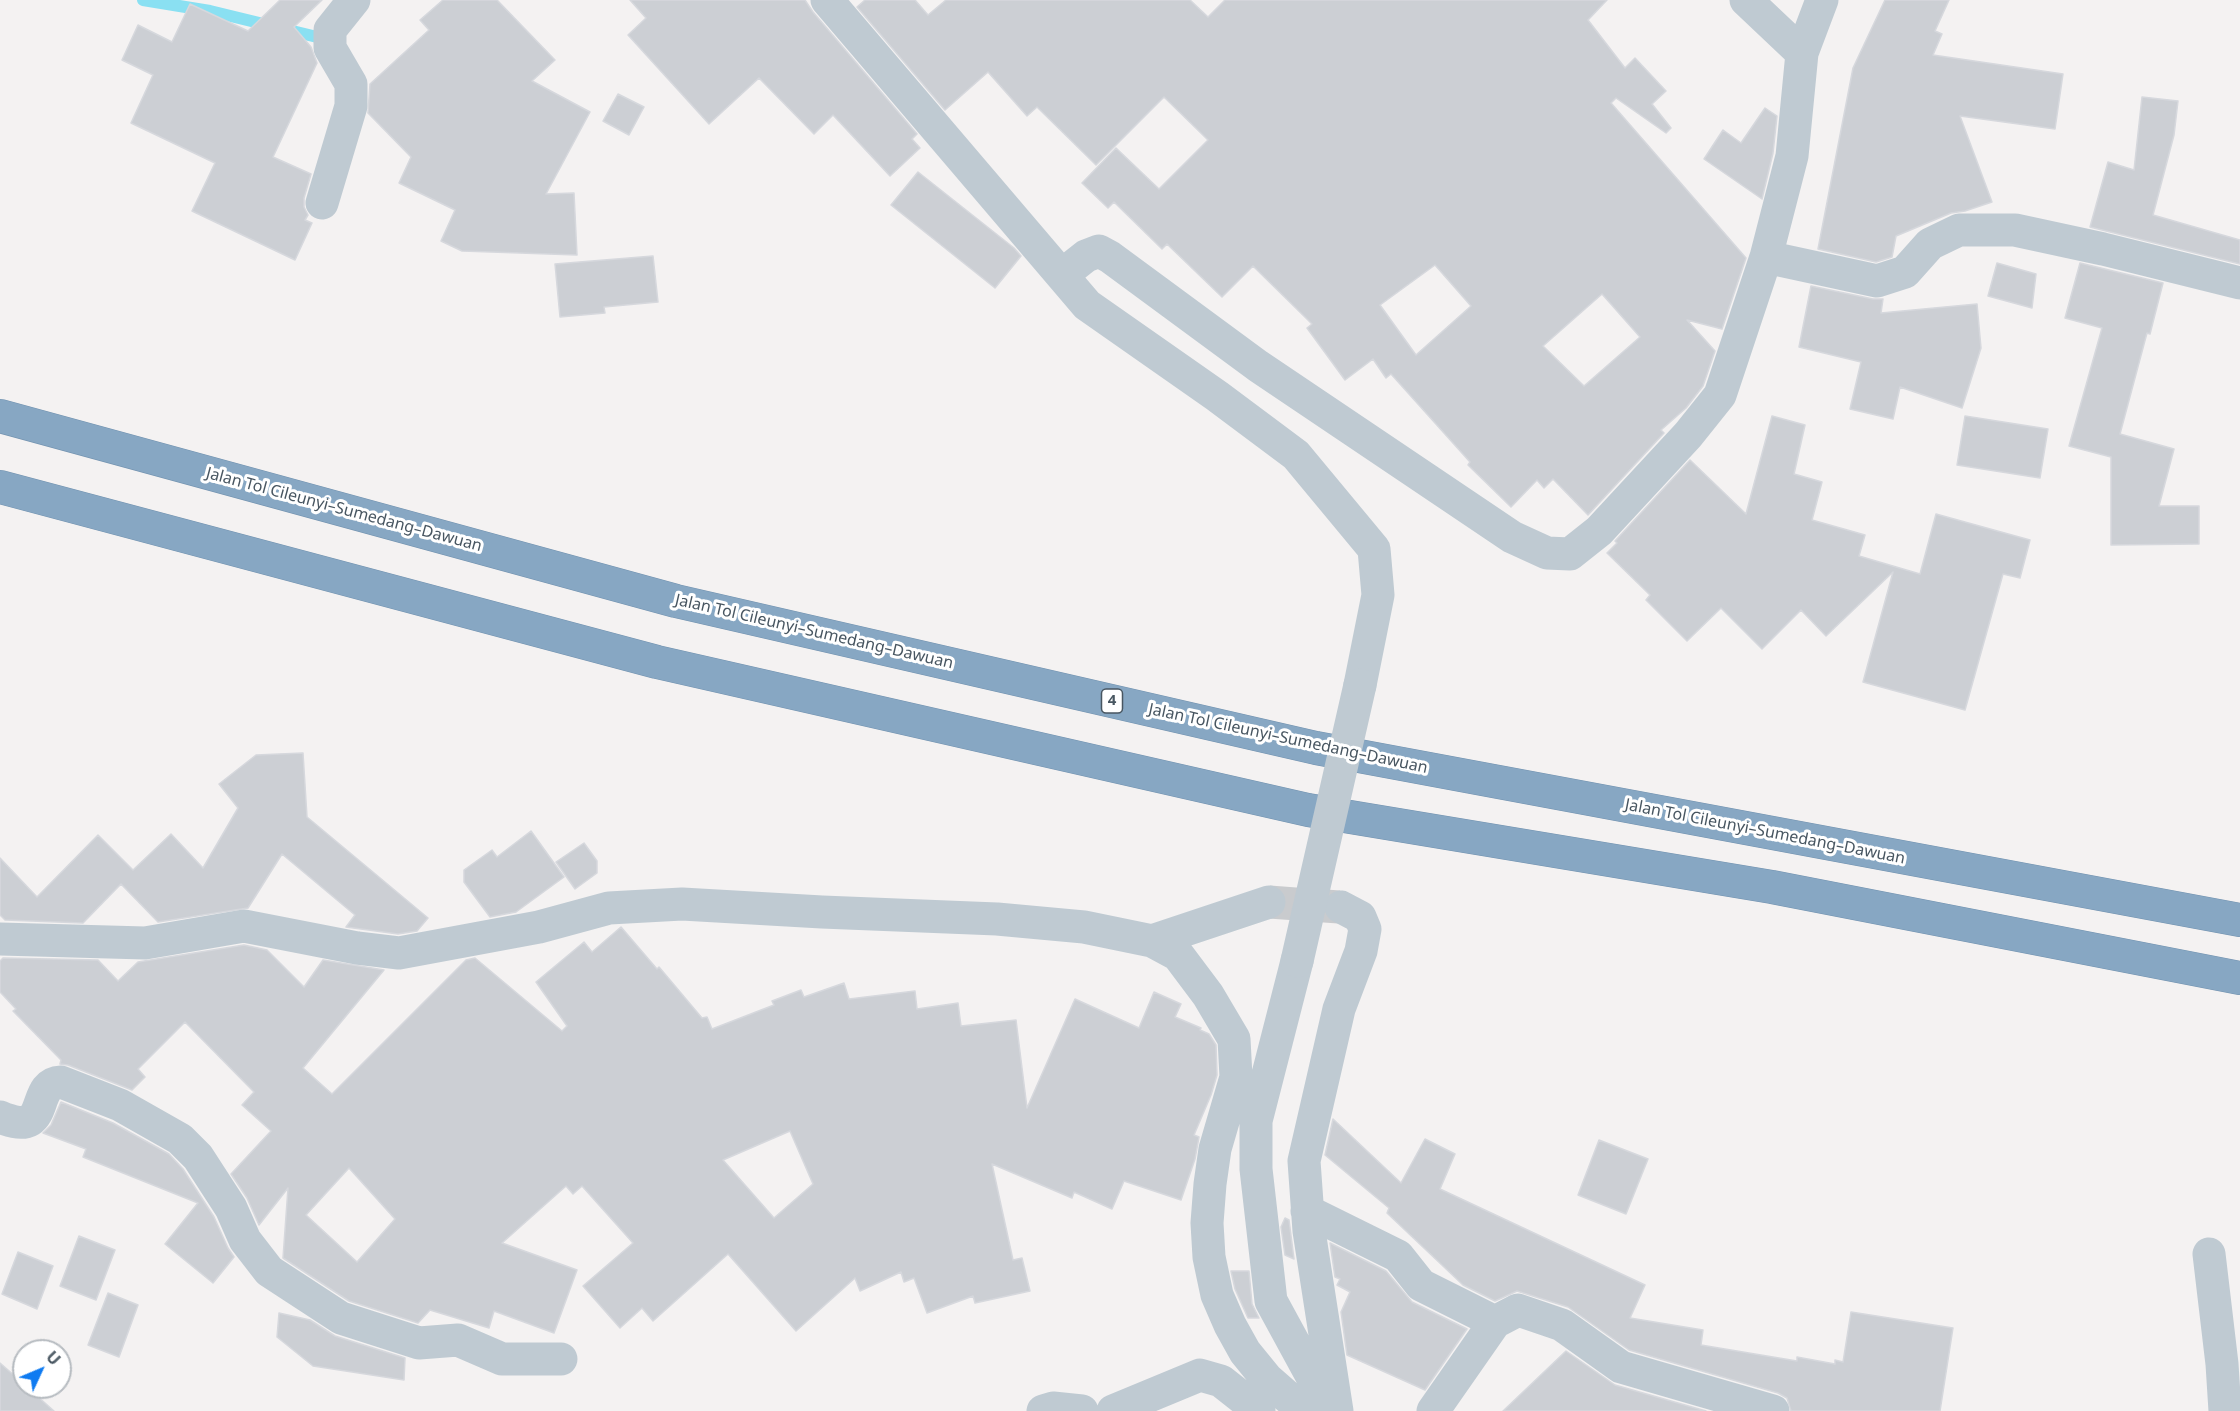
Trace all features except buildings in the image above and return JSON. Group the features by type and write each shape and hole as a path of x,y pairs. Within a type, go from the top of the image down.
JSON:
{"highway":[{"name":"Jalan Tol Cileunyi–Sumedang–Dawuan","path":"0,416 676,601 1316,748 2240,920"},
{"path":"0,488 657,662 1308,810 1772,887 2240,978"}],"street":[{"path":"322,203 351,106 351,84 330,48 330,30 354,0"},
{"path":"827,0 1087,305 1231,406 1296,455 1374,549 1378,595 1360,685 1297,960 1256,1121 1256,1169 1271,1301 1331,1411"},
{"path":"1746,0 1802,53"},
{"path":"1062,275 1086,256 1099,251 1110,257 1258,366 1512,537 1547,553 1570,554 1599,531 1688,435 1720,395 1766,257 1792,156 1802,53 1822,0"},
{"path":"1766,257 1877,281 1905,272 1930,244 1959,230 2015,230 2240,283"},
{"path":"1231,406 1258,366"},
{"path":"1152,941 1269,902"},
{"path":"0,939 145,943 244,926 357,948 399,953 539,927 609,908 682,904 997,919 1084,927 1152,941 1178,955 1208,994 1234,1039 1236,1077 1215,1149 1207,1223 1209,1257 1217,1294 1245,1352 1267,1379 1291,1400 1310,1411"},
{"path":"1337,1411 1307,1211 1304,1161 1339,1009 1361,951 1365,929 1360,917 1341,907"},
{"path":"0,1117 22,1124 29,1122 35,1116 50,1086 55,1082 61,1082 120,1105 180,1139 198,1157 231,1208 245,1240 269,1271 341,1318 419,1343 458,1341 502,1359 561,1359"},
{"path":"1307,1211 1398,1256 1421,1285 1495,1322"},
{"path":"2209,1254 2231,1370 2225,1411"},
{"path":"1432,1411 1495,1322 1518,1311 1562,1325 1621,1367 1773,1411"},
{"path":"1113,1411 1200,1375 1221,1381 1259,1411"},
{"path":"1043,1411 1053,1408 1082,1411"}],"waterway":[{"path":"143,0 210,11 317,37"}],"tunnel":[{"path":"1269,902 1339,907"}]}
